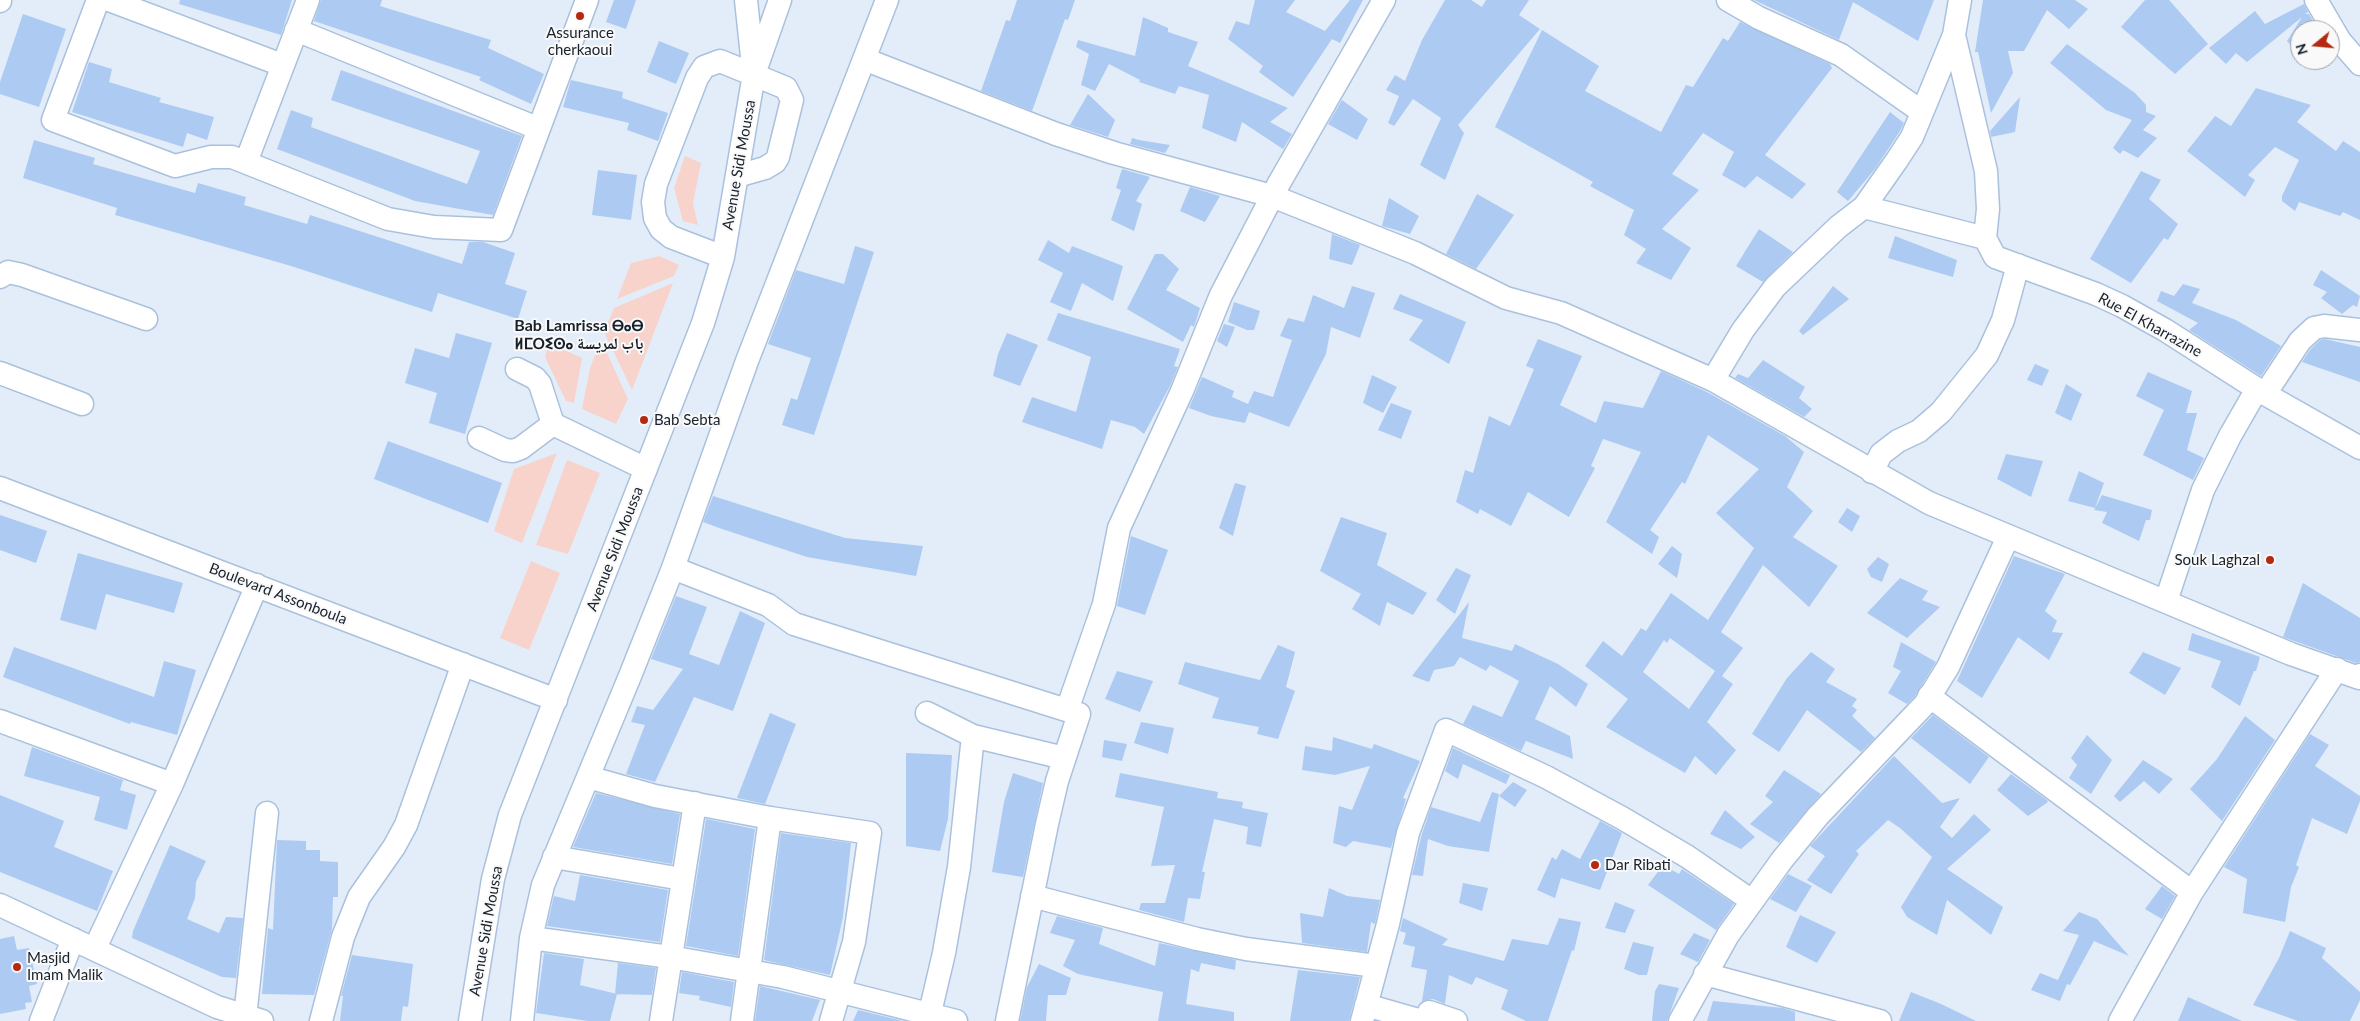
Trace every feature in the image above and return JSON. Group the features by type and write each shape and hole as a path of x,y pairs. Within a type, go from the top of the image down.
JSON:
{"street":[{"path":"98,0 53,120 175,166 221,156 246,162 388,219 434,227 501,230 587,0"},
{"path":"109,0 282,65"},
{"path":"246,162 308,0"},
{"name":"Avenue Sidi Moussa","path":"746,0 754,74"},
{"name":"Avenue Sidi Moussa","path":"470,1021 493,879 510,815 703,323 723,256 754,74 780,0"},
{"path":"522,1021 532,938 543,885 673,568 747,361 887,0"},
{"path":"1067,710 1104,604 1119,528 1182,391 1222,295 1272,196 1384,0"},
{"path":"1728,0 1759,18 1841,55 1922,112"},
{"path":"2316,0 2340,41 2360,64"},
{"path":"1864,207 1984,238 1988,209 1986,171 1954,35 1954,3"},
{"path":"296,30 538,128"},
{"path":"1713,380 1743,330 1774,287 1838,227 1864,207 1912,137 1954,35"},
{"path":"864,59 1056,134 1123,155 1272,196 1415,252 1506,298 1560,313 1713,380 1929,503 2290,654 2359,678 2360,675"},
{"path":"723,256 671,237 661,229 655,218 653,202 656,184 697,78 704,67 720,61 786,88 792,100 778,158 765,168 737,176"},
{"name":"Rue El Kharrazine","path":"1984,238 1995,256 2096,294 2122,306 2165,330 2261,392 2360,448"},
{"path":"1872,472 1881,454 1898,441 1919,431 1941,412 1987,355 2003,320 2018,265"},
{"path":"0,277 8,272 22,275 146,319"},
{"path":"2166,601 2203,490 2230,436 2300,341 2314,328 2357,325"},
{"path":"517,369 535,378 540,384 553,424 646,469"},
{"path":"0,374 82,404"},
{"path":"479,438 505,450 513,451 521,448 553,424"},
{"name":"Boulevard Assonboula","path":"0,488 556,700"},
{"path":"1680,1021 1728,935 1752,901 1818,816 1894,738 1929,696 1948,667 2008,536"},
{"path":"673,568 768,605 794,624 1079,714 1064,758 1046,824 1006,1021"},
{"path":"95,948 172,784 257,585"},
{"path":"321,1021 349,921 359,896 394,847 406,825 463,664"},
{"path":"2120,1021 2192,892 2337,669"},
{"path":"1929,696 2192,892"},
{"path":"927,713 973,736 1064,758"},
{"path":"0,721 172,784"},
{"path":"1422,1021 1364,1013 1388,924 1408,832 1446,730 1546,777 1622,818 1688,857 1752,901"},
{"path":"929,1018 944,954 959,867 973,736"},
{"path":"588,777 655,796 770,818 870,833 860,912 841,991 831,1021"},
{"path":"661,1021 695,803"},
{"path":"0,904 217,1007 253,1019 267,813"},
{"path":"742,1021 770,818"},
{"path":"554,857 682,879"},
{"path":"1032,896 1197,939 1246,949 1376,966"},
{"path":"532,938 670,957 802,981 929,1018 956,1021"},
{"path":"41,1021 73,939"},
{"path":"1705,974 1880,1021"},
{"path":"1426,1021 1428,1012 1456,1021"}],"shaded area":[{"path":"685,156 701,163 693,203 698,225 683,221 674,188"},
{"path":"659,256 679,265 674,276 617,299 631,263"},
{"path":"673,283 632,390 604,332 614,308"},
{"path":"601,340 628,399 616,424 582,409 590,368"},
{"path":"549,343 582,358 574,403 566,401 545,357"},
{"path":"557,453 522,543 494,531 514,469"},
{"path":"567,460 600,473 568,554 536,545"},
{"path":"531,561 560,573 529,650 500,638"}],"building":[{"path":"180,0 292,0 281,35 179,4"},
{"path":"321,0 382,0 380,6 491,40 488,48 544,74 531,104 479,80 481,77 314,21"},
{"path":"614,0 636,0 626,29 606,22"},
{"path":"1017,0 1075,0 1068,20 1065,19 1032,111 981,91 1006,20 1010,21"},
{"path":"1255,0 1295,0 1286,12 1325,31 1350,0 1363,0 1340,43 1332,39 1293,97 1259,72 1263,66 1228,39 1236,21 1249,25"},
{"path":"1445,0 1471,0 1482,7 1486,0 1529,0 1519,15 1540,29 1458,125 1464,133 1445,180 1420,165 1441,118 1413,99 1394,126 1388,123 1399,96 1386,90 1395,75 1405,81 1422,40"},
{"path":"1754,0 1934,0 1918,41 1853,2 1839,40"},
{"path":"1983,0 2075,0 2088,9 2069,29 2047,10 2024,51 2008,51 2013,73 1991,113 1978,52 1975,52"},
{"path":"2145,0 2169,0 2208,44 2175,74 2121,27"},
{"path":"2304,4 2308,12 2305,14 2309,14 2312,20 2300,20 2302,17 2298,20 2290,20 2290,27 2247,62 2236,53 2226,64 2209,48 2255,11 2265,24"},
{"path":"23,14 66,29 39,107 0,94 0,82"},
{"path":"1143,17 1168,28 1168,32 1198,42 1188,66 1288,108 1270,122 1292,134 1283,149 1242,122 1236,142 1202,128 1209,95 1179,86 1175,94 1139,82 1140,80 1109,64 1095,91 1081,85 1089,54 1076,47 1078,40 1135,56"},
{"path":"1740,22 1830,64 1832,68 1765,155 1806,184 1792,199 1757,176 1745,188 1722,175 1734,152 1703,133 1672,174 1699,190 1662,229 1691,248 1671,280 1636,263 1646,249 1624,235 1634,210 1590,186 1593,182 1495,127 1542,30 1599,66 1585,91 1661,132 1686,85 1693,87 1723,38 1728,41"},
{"path":"659,41 689,53 676,84 647,72"},
{"path":"2067,44 2135,93 2146,105 2146,112 2156,116 2143,130 2157,138 2138,158 2123,150 2120,154 2113,148 2132,120 2106,110 2050,63"},
{"path":"89,62 112,69 109,82 161,98 159,102 214,117 207,140 187,133 183,147 72,112"},
{"path":"341,70 522,136 493,215 415,201 277,149 291,110 313,118 311,127 467,184 480,151 331,100"},
{"path":"571,80 623,92 622,98 668,113 658,141 627,130 629,123 563,107"},
{"path":"2256,88 2311,105 2297,122 2336,151 2343,141 2360,152 2360,220 2343,212 2340,216 2299,202 2295,211 2282,201 2282,196 2299,160 2275,147 2248,175 2255,180 2245,197 2187,151 2215,116 2231,126"},
{"path":"1088,94 1115,120 1108,137 1070,125"},
{"path":"2020,97 2015,132 1991,137 1990,131"},
{"path":"1342,100 1368,119 1357,140 1328,124"},
{"path":"1890,112 1904,123 1875,169 1848,201 1837,192"},
{"path":"1132,138 1170,145 1165,153 1130,144"},
{"path":"34,140 95,158 93,164 195,193 198,183 246,197 244,205 307,224 310,215 462,264 469,242 483,242 515,253 505,284 527,291 518,319 438,293 432,312 291,266 115,215 117,208 23,178"},
{"path":"1122,169 1150,177 1136,201 1142,204 1134,231 1111,220 1121,190 1116,188"},
{"path":"598,170 637,175 631,220 592,215"},
{"path":"2141,171 2161,180 2149,199 2178,224 2168,240 2164,238 2131,283 2090,259"},
{"path":"1190,187 1220,196 1205,222 1180,211"},
{"path":"1477,194 1514,215 1476,269 1446,254"},
{"path":"1389,198 1419,216 1410,234 1382,226"},
{"path":"1759,229 1793,252 1763,282 1736,266"},
{"path":"1332,234 1360,245 1352,265 1329,259"},
{"path":"1895,236 1957,260 1953,277 1888,258"},
{"path":"1048,240 1069,253 1072,246 1123,266 1113,301 1082,283 1071,311 1050,302 1063,273 1038,260"},
{"path":"855,246 874,252 814,435 782,425 791,398 797,400 811,358 768,344 796,270 844,284"},
{"path":"1155,254 1163,254 1179,269 1166,290 1200,308 1194,327 1191,325 1183,342 1127,309"},
{"path":"2321,270 2360,296 2357,307 2353,305 2342,314 2321,298 2327,292 2313,285"},
{"path":"2183,284 2200,289 2192,303 2236,320 2281,346 2261,376 2189,330 2198,323 2157,301 2161,291 2174,296"},
{"path":"1352,286 1375,293 1360,338 1331,327 1326,354 1289,427 1249,412 1245,423 1211,416 1189,408 1202,377 1234,391 1232,397 1248,404 1254,391 1273,397 1292,340 1280,336 1288,318 1304,322 1313,295 1344,308"},
{"path":"1833,286 1849,299 1803,335 1799,331"},
{"path":"1400,294 1466,322 1449,364 1409,340 1423,320 1393,309"},
{"path":"1234,302 1260,311 1254,330 1247,330 1228,322"},
{"path":"1058,313 1180,349 1174,366 1178,367 1170,386 1144,434 1135,427 1111,420 1102,449 1022,422 1032,397 1076,412 1091,357 1047,340"},
{"path":"1224,324 1235,327 1227,347 1217,341"},
{"path":"456,333 492,343 465,434 429,423 437,393 405,383 415,348 449,358"},
{"path":"1007,333 1038,345 1020,386 993,376 998,354"},
{"path":"1538,339 1582,356 1560,405 1596,423 1604,401 1643,408 1661,371 1707,392 1785,436 1804,452 1787,487 1813,511 1793,537 1838,566 1809,607 1763,565 1721,632 1743,648 1722,676 1670,638 1667,643 1664,640 1643,672 1689,709 1715,671 1733,684 1707,722 1736,750 1716,775 1695,756 1685,773 1606,727 1628,699 1585,666 1603,641 1622,656 1641,628 1646,631 1671,593 1708,620 1754,548 1716,513 1759,469 1708,435 1685,484 1682,482 1650,530 1659,537 1652,554 1606,522 1641,452 1603,439 1591,466 1595,468 1569,517 1528,492 1511,526 1480,509 1478,514 1456,502 1465,470 1473,473 1489,416 1510,426 1534,369 1526,366"},
{"path":"2325,339 2360,347 2360,382 2302,362 2320,340"},
{"path":"1763,360 1805,387 1799,398 1812,409 1804,417 1735,378 1738,374 1748,378"},
{"path":"2035,364 2049,370 2042,386 2027,380"},
{"path":"2148,372 2192,391 2186,413 2197,413 2187,450 2204,458 2193,480 2143,455 2164,410 2136,396"},
{"path":"1372,375 1397,387 1383,413 1363,403"},
{"path":"2066,384 2082,394 2071,421 2055,413"},
{"path":"1391,403 1412,411 1401,439 1378,430"},
{"path":"388,441 502,483 488,523 374,479"},
{"path":"2006,454 2043,461 2031,497 1997,479"},
{"path":"2079,471 2104,483 2095,508 2068,501"},
{"path":"1235,483 1246,486 1233,536 1219,528"},
{"path":"2102,495 2152,510 2150,520 2146,520 2139,541 2102,523 2107,512 2094,510"},
{"path":"713,496 845,538 923,546 916,576 807,557 703,522"},
{"path":"1847,508 1860,516 1852,532 1838,522"},
{"path":"0,515 47,531 36,563 0,550"},
{"path":"1341,517 1387,533 1377,565 1427,593 1413,615 1387,602 1380,626 1352,609 1361,594 1320,571"},
{"path":"1131,536 1168,550 1145,615 1117,606"},
{"path":"1672,546 1682,554 1677,578 1658,564"},
{"path":"78,553 183,583 174,613 106,594 96,630 60,620"},
{"path":"2014,556 2065,574 2045,611 2057,621 2052,632 2063,633 2049,660 2018,637 1982,698 1957,681"},
{"path":"1878,557 1889,564 1882,582 1871,577 1867,569"},
{"path":"1456,568 1471,575 1455,614 1436,600"},
{"path":"1900,578 1928,591 1922,600 1940,607 1907,638 1867,613"},
{"path":"2303,583 2360,618 2360,662 2356,663 2283,637"},
{"path":"676,596 707,607 689,654 719,665 740,611 765,623 733,711 694,697 655,782 626,774 645,725 631,722 637,706 653,710 683,669 651,659"},
{"path":"1469,602 1462,638 1512,651 1515,644 1558,664 1588,684 1576,707 1550,686 1535,719 1570,736 1573,759 1526,741 1521,751 1463,724 1473,705 1502,717 1519,681 1490,665 1486,671 1460,657 1454,666 1434,670 1429,682 1412,676"},
{"path":"2192,633 2260,657 2256,671 2254,671 2240,706 2211,687 2221,661 2188,650"},
{"path":"1901,642 1936,662 1915,696 1907,704 1888,693 1901,671 1893,667"},
{"path":"1278,645 1295,652 1286,687 1295,691 1278,739 1257,734 1259,727 1212,718 1219,698 1178,684 1185,662 1260,680"},
{"path":"14,647 154,697 164,661 196,670 177,735 131,722 130,724 3,677"},
{"path":"1811,652 1835,669 1826,682 1857,699 1852,706 1857,710 1852,716 1875,738 1861,752 1807,710 1779,752 1752,734 1787,678"},
{"path":"2143,652 2181,668 2165,695 2129,673"},
{"path":"1117,671 1153,681 1140,712 1105,699"},
{"path":"770,713 796,724 765,804 737,798"},
{"path":"1933,715 1989,757 1970,784 1911,738"},
{"path":"2245,716 2275,740 2222,821 2190,789 2217,759"},
{"path":"1141,722 1174,728 1168,754 1134,743"},
{"path":"2310,734 2329,745 2315,766 2360,796 2360,801 2347,834 2312,818 2296,865 2299,867 2291,887 2285,922 2243,913 2247,879 2224,867"},
{"path":"2087,735 2112,760 2091,794 2069,778 2077,765 2071,758"},
{"path":"1333,737 1372,749 1374,744 1420,761 1403,798 1406,799 1391,848 1353,841 1346,847 1333,843 1339,806 1352,810 1370,766 1335,775 1302,770 1305,746 1332,751"},
{"path":"1104,740 1127,744 1122,761 1102,757"},
{"path":"32,747 123,780 120,790 136,795 127,830 94,820 100,797 24,776"},
{"path":"1453,748 1510,775 1506,784 1463,764 1458,779 1445,771"},
{"path":"906,753 952,755 948,819 940,851 906,846"},
{"path":"1894,756 1942,803 1960,798 1940,827 1952,838 1974,814 1991,830 1947,869 2003,907 1991,935 1947,900 1937,935 1907,917 1901,907 1932,857 1900,828 1888,820 1856,851 1859,854 1831,894 1807,880 1825,856 1810,846"},
{"path":"2143,760 2173,779 2159,794 2144,781 2120,802 2114,796"},
{"path":"1784,770 1821,794 1779,843 1750,824 1773,802 1765,796"},
{"path":"1013,773 1043,783 1023,877 992,872 1004,802"},
{"path":"1120,773 1218,792 1217,798 1243,802 1242,808 1268,813 1261,847 1246,844 1248,827 1214,819 1202,872 1205,872 1200,899 1188,898 1184,922 1139,910 1141,903 1165,903 1175,865 1151,866 1164,807 1115,797"},
{"path":"2011,774 2048,802 2028,816 1997,790"},
{"path":"1513,782 1527,790 1515,807 1499,796"},
{"path":"1492,792 1499,794 1489,852 1448,846 1428,839 1423,876 1412,875 1421,837 1431,807 1480,822"},
{"path":"596,793 680,814 672,864 573,847"},
{"path":"0,795 64,821 54,847 113,871 97,911 0,872"},
{"path":"1725,810 1755,837 1741,849 1710,834"},
{"path":"706,819 755,829 738,956 686,946"},
{"path":"1600,821 1622,833 1600,890 1561,878 1555,898 1537,890 1552,857 1556,860 1562,849 1580,859"},
{"path":"781,833 851,843 843,917 830,975 764,960"},
{"path":"277,840 306,841 306,850 320,850 320,861 338,862 338,897 333,897 332,929 314,995 262,994 268,928 273,930"},
{"path":"170,845 206,861 196,882 195,898 187,919 219,933 226,917 243,918 236,978 222,977 132,938 133,931"},
{"path":"1663,865 1679,874 1682,869 1734,904 1716,930 1648,885"},
{"path":"1788,874 1812,886 1796,912 1770,899"},
{"path":"580,875 668,890 660,942 547,926 554,896 575,901"},
{"path":"1463,883 1488,888 1482,911 1459,903"},
{"path":"2162,886 2175,896 2162,919 2145,909"},
{"path":"1329,888 1347,896 1380,900 1375,924 1371,922 1367,952 1302,943 1300,913 1323,917"},
{"path":"1615,902 1635,910 1625,933 1605,928"},
{"path":"2079,912 2097,919 2129,956 2094,941 2070,985 2067,984 2060,1001 2031,990 2040,973 2063,982 2058,980 2079,935 2063,931"},
{"path":"1800,915 1836,932 1817,963 1786,947"},
{"path":"1057,916 1103,928 1099,944 1155,966 1159,943 1236,960 1235,970 1201,963 1199,972 1191,969 1186,1004 1234,1012 1234,1021 1158,1021 1163,992 1078,974 1063,966 1075,940 1050,933"},
{"path":"1403,918 1448,939 1442,945 1504,961 1512,939 1548,945 1559,918 1581,922 1574,951 1572,950 1548,1021 1526,1021 1501,1009 1508,990 1476,977 1472,985 1449,975 1445,1004 1433,999 1422,1001 1427,970 1411,967 1415,947 1403,944 1406,933 1400,931"},
{"path":"2290,931 2326,948 2322,958 2360,992 2360,1000 2350,1021 2298,1021 2253,1005 2279,958"},
{"path":"1694,933 1710,940 1698,962 1680,954"},
{"name":"Masjid Imam Malik","path":"14,936 17,950 29,948 37,984 29,986 32,1002 25,1003 26,1009 0,1014 0,939"},
{"path":"1633,942 1654,947 1647,975 1639,975 1624,969"},
{"path":"544,953 584,959 580,985 617,994 610,1021 588,1021 536,1013"},
{"path":"352,955 413,964 408,1007 403,1006 401,1021 340,1021 343,996 341,996"},
{"path":"618,963 656,968 652,995 615,994"},
{"path":"1039,964 1071,978 1066,995 1048,995 1046,1021 1020,1021 1027,987"},
{"path":"1298,970 1360,977 1349,1021 1290,1021"},
{"path":"682,972 734,982 731,1007 699,1000 700,996 679,993"},
{"path":"1659,984 1679,988 1667,1021 1652,1021 1655,991"},
{"path":"760,986 820,1000 812,1021 755,1021"},
{"path":"1911,992 1941,1004 1976,1021 1899,1021"},
{"path":"2188,997 2242,1021 2178,1021"},
{"path":"1713,1001 1783,1008 1795,1012 1795,1021 1707,1021"},
{"path":"858,1010 903,1021 853,1021"}],"place":[{"name":"Assurance cherkaoui","path":"580,16"},
{"name":"Bab Sebta","path":"644,420"},
{"name":"Souk Laghzal","path":"2270,560"},
{"name":"Dar Ribati","path":"1595,865"},
{"name":"Masjid Imam Malik","path":"17,967"}],"district":[{"name":"Bab Lamrissa ⴱⴰⴱ ⵍⵎⵔⵉⵙⴰ باب لمريسة","path":"579,335"}]}
